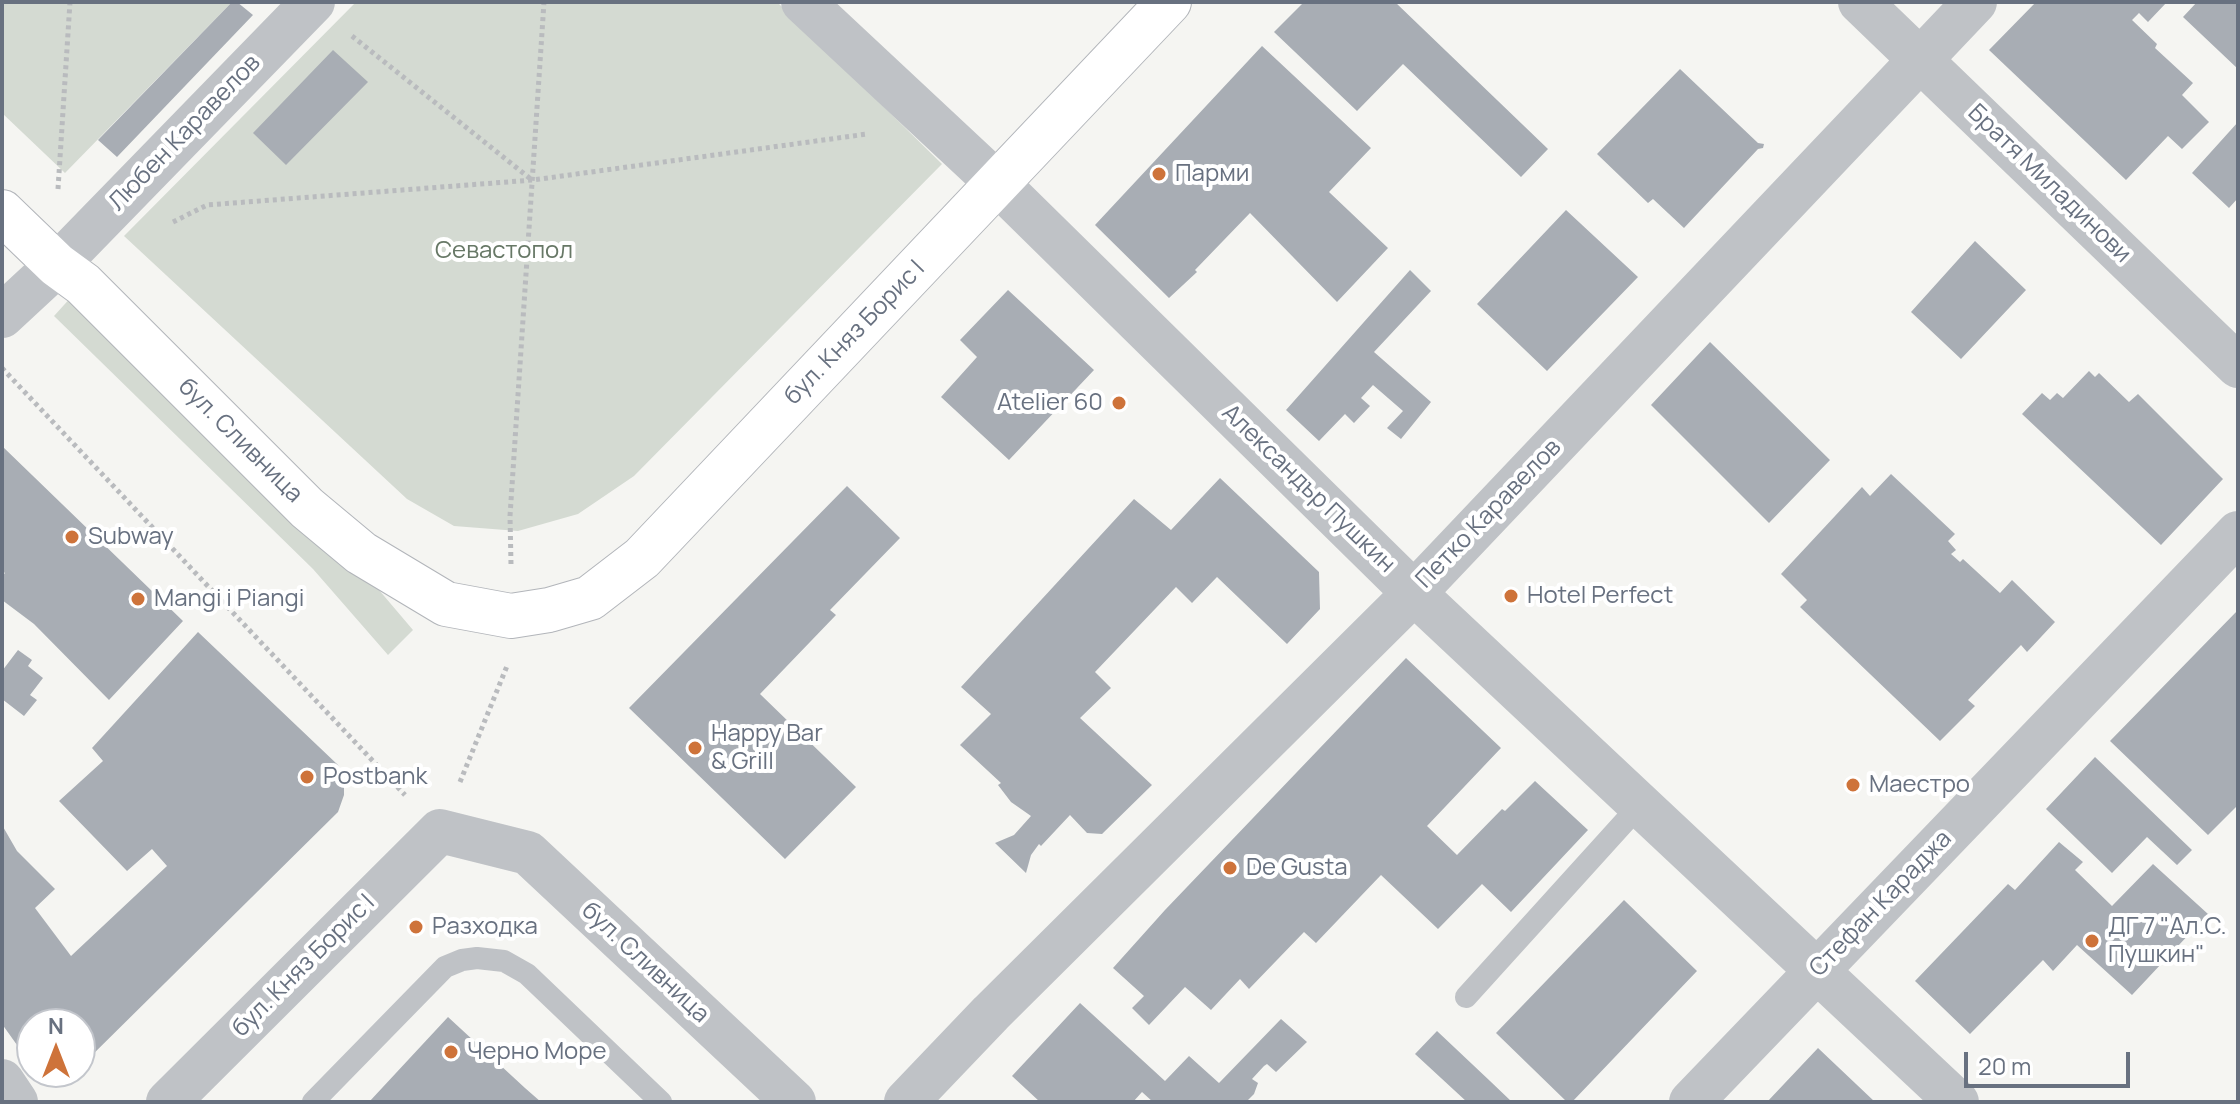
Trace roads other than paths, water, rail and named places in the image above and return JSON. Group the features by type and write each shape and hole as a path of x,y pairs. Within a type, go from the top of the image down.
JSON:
{"main road":[{"name":"бул. Княз Борис I","path":"511,616 549,610 590,598 642,558 1169,2"},
{"name":"бул. Сливница","path":"11,221 57,265 83,284 307,508 361,553 446,604 511,616"}],"street":[{"name":"Любен Каравелов","path":"2,316 57,265 313,2"},
{"name":"Александър Пушкин","path":"803,2 998,184 1414,593 1957,1102"},
{"name":"Братя Миладинови","path":"1860,2 2238,366"},
{"name":"Петко Каравелов","path":"906,1102 991,1013 1414,593 1975,2"},
{"name":"Стефан Караджа","path":"1691,1102 2238,533"},
{"name":"бул. Княз Борис I","path":"168,1102 440,831"},
{"name":"бул. Сливница","path":"440,831 528,853 794,1102"}],"lane":[{"path":"1466,997 1639,806"},
{"path":"313,1102 445,967 477,958 504,961 527,974 661,1102"}],"place":[{"name":"Парми","path":"1159,174"},
{"name":"Atelier 60","path":"1119,403"},
{"name":"Subway","path":"72,537"},
{"name":"Hotel Perfect","path":"1511,596"},
{"name":"Mangi i Piangi","path":"138,599"},
{"name":"Happy Bar & Grill","path":"695,748"},
{"name":"Postbank","path":"307,777"},
{"name":"Маестро","path":"1853,785"},
{"name":"De Gusta","path":"1230,868"},
{"name":"Разходка","path":"416,927"},
{"name":"ДГ 7 \"Ал.С. Пушкин\"","path":"2092,941"},
{"name":"Черно Море","path":"451,1052"}],"park label":[{"name":"Севастопол","path":"504,251"}]}
